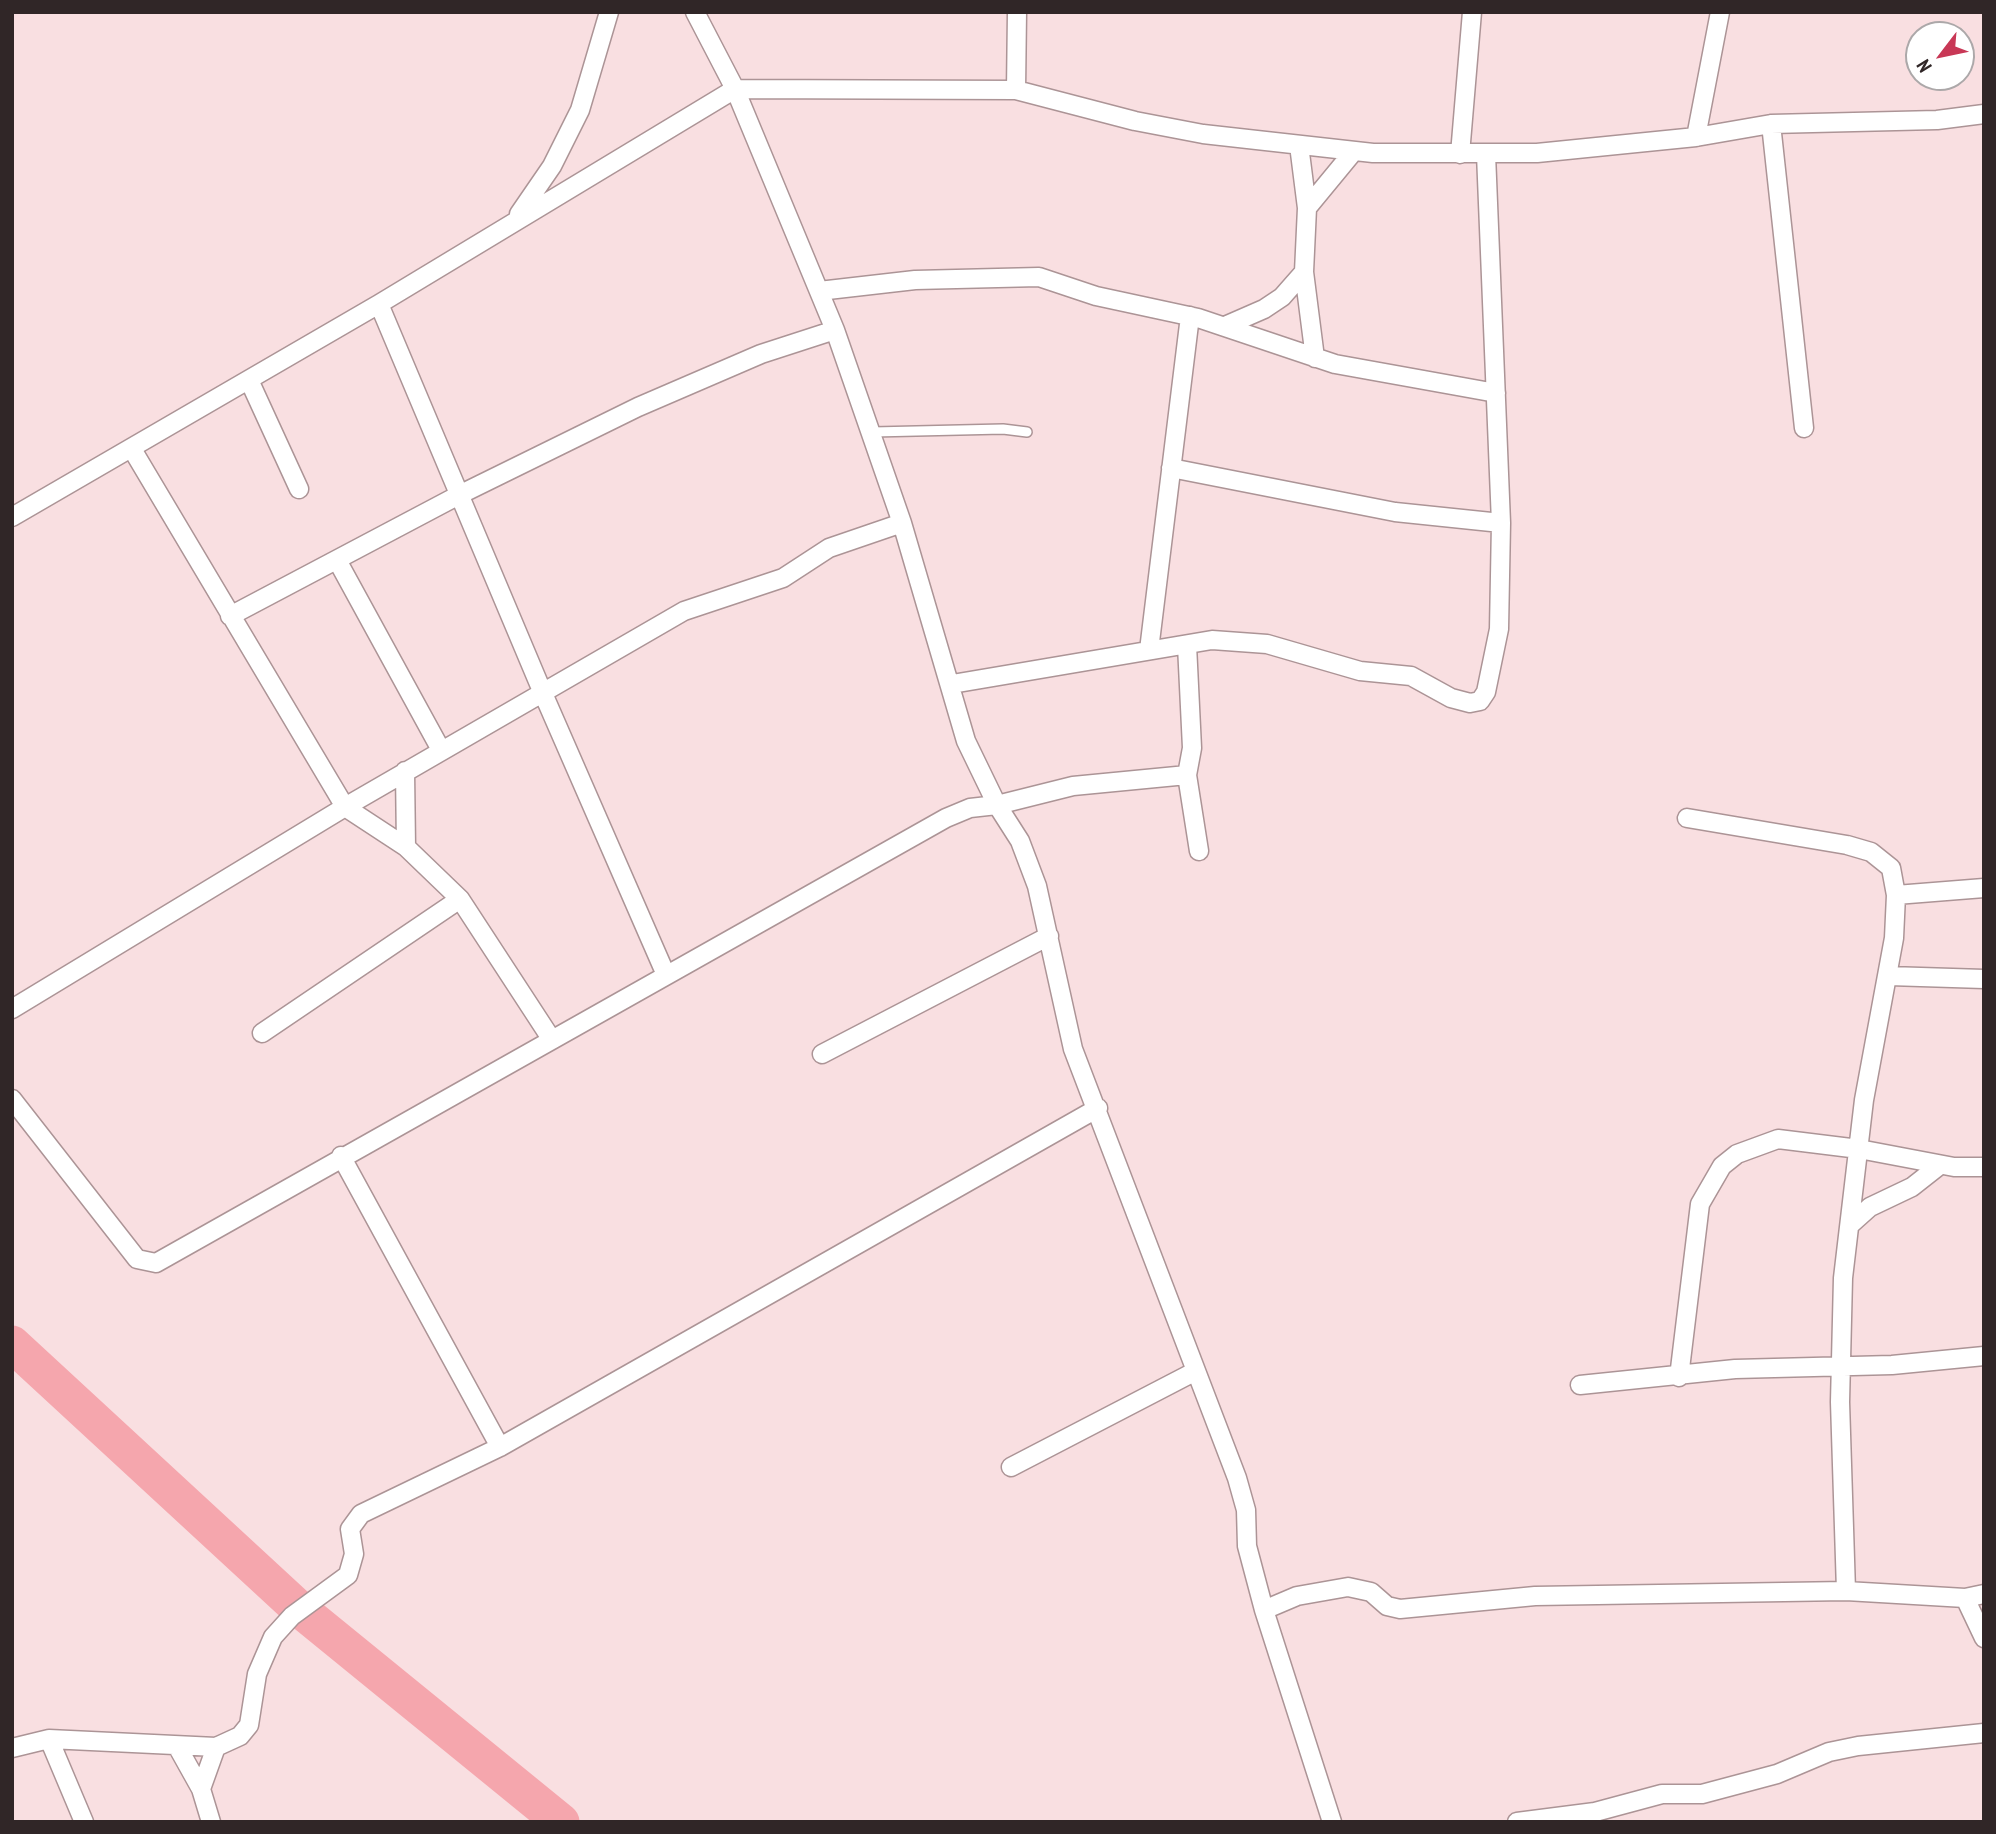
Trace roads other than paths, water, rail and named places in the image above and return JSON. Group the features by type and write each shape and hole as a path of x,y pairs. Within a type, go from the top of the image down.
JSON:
{"street":[{"path":"515,220 552,166 580,110 609,12"},
{"path":"695,12 735,89 835,330 873,432 952,684 966,741 997,805 1020,841 1037,886 1049,936 1055,979 1073,1049 1098,1108 1194,1372 1237,1478 1246,1510 1247,1546 1264,1610 1332,1822"},
{"path":"1016,90 1017,12"},
{"path":"1460,154 1472,12"},
{"path":"1696,137 1720,12"},
{"path":"12,517 379,304 735,89 1016,90 1135,121 1203,134 1354,151 1460,154 1537,153 1696,137 1772,124 1937,120 1984,114"},
{"path":"1772,124 1804,428"},
{"path":"1299,145 1307,208 1304,272 1315,358"},
{"path":"1307,208 1354,151"},
{"path":"952,684 1212,640 1267,644 1360,671 1411,677 1451,698 1470,703 1480,701 1486,692 1499,629 1501,523 1486,154"},
{"path":"1225,326 1264,309 1282,297 1304,272"},
{"path":"819,291 915,280 1040,277 1096,296 1225,326 1315,358 1496,393"},
{"path":"379,304 541,691 666,975"},
{"path":"1149,650 1190,316"},
{"path":"230,616 459,495 638,407 761,354 835,330"},
{"path":"249,380 299,489"},
{"path":"132,449 345,807 406,847 460,900 552,1040"},
{"path":"1171,468 1395,512 1501,523"},
{"path":"12,1009 405,771 684,611 783,578 829,548 902,523"},
{"path":"337,560 441,750"},
{"path":"1187,645 1192,748 1187,775 1199,851"},
{"path":"405,771 406,847"},
{"path":"12,1099 137,1259 156,1263 341,1156 946,818 970,808 997,805 1073,786 1187,775"},
{"path":"1687,818 1847,845 1871,852 1891,868 1896,895 1889,976 1872,1049 1843,1278 1840,1368 1846,1591"},
{"path":"1896,895 1984,888"},
{"path":"262,1033 460,900"},
{"path":"822,1054 1049,936"},
{"path":"1889,976 1984,979"},
{"path":"12,1748 49,1739 120,1740 216,1747 240,1736 249,1725 257,1674 273,1637 301,1609 348,1575 353,1564 350,1530 353,1521 373,1507 500,1447 1098,1108"},
{"path":"1679,1377 1700,1204 1722,1166 1737,1154 1778,1139 1859,1149 1940,1165 1984,1167"},
{"path":"341,1156 500,1447"},
{"path":"1851,1224 1870,1207 1912,1187 1940,1165"},
{"path":"1580,1385 1679,1377 1735,1369 1840,1368 1984,1356"},
{"path":"1012,1467 1194,1372"},
{"path":"1264,1610 1297,1596 1348,1587 1371,1592 1387,1606 1400,1609 1535,1596 1846,1591 1965,1598 1984,1594"},
{"path":"1965,1598 1984,1637"},
{"path":"1517,1822 1602,1817 1662,1794 1702,1794 1742,1785 1839,1750 1897,1740 1984,1733"},
{"path":"49,1739 84,1822"},
{"path":"177,1746 201,1789 211,1822"},
{"path":"201,1789 216,1747"}],"lane":[{"path":"873,432 1003,429 1027,432"}],"waterway":[{"path":"12,1344 297,1607 561,1822"}]}
